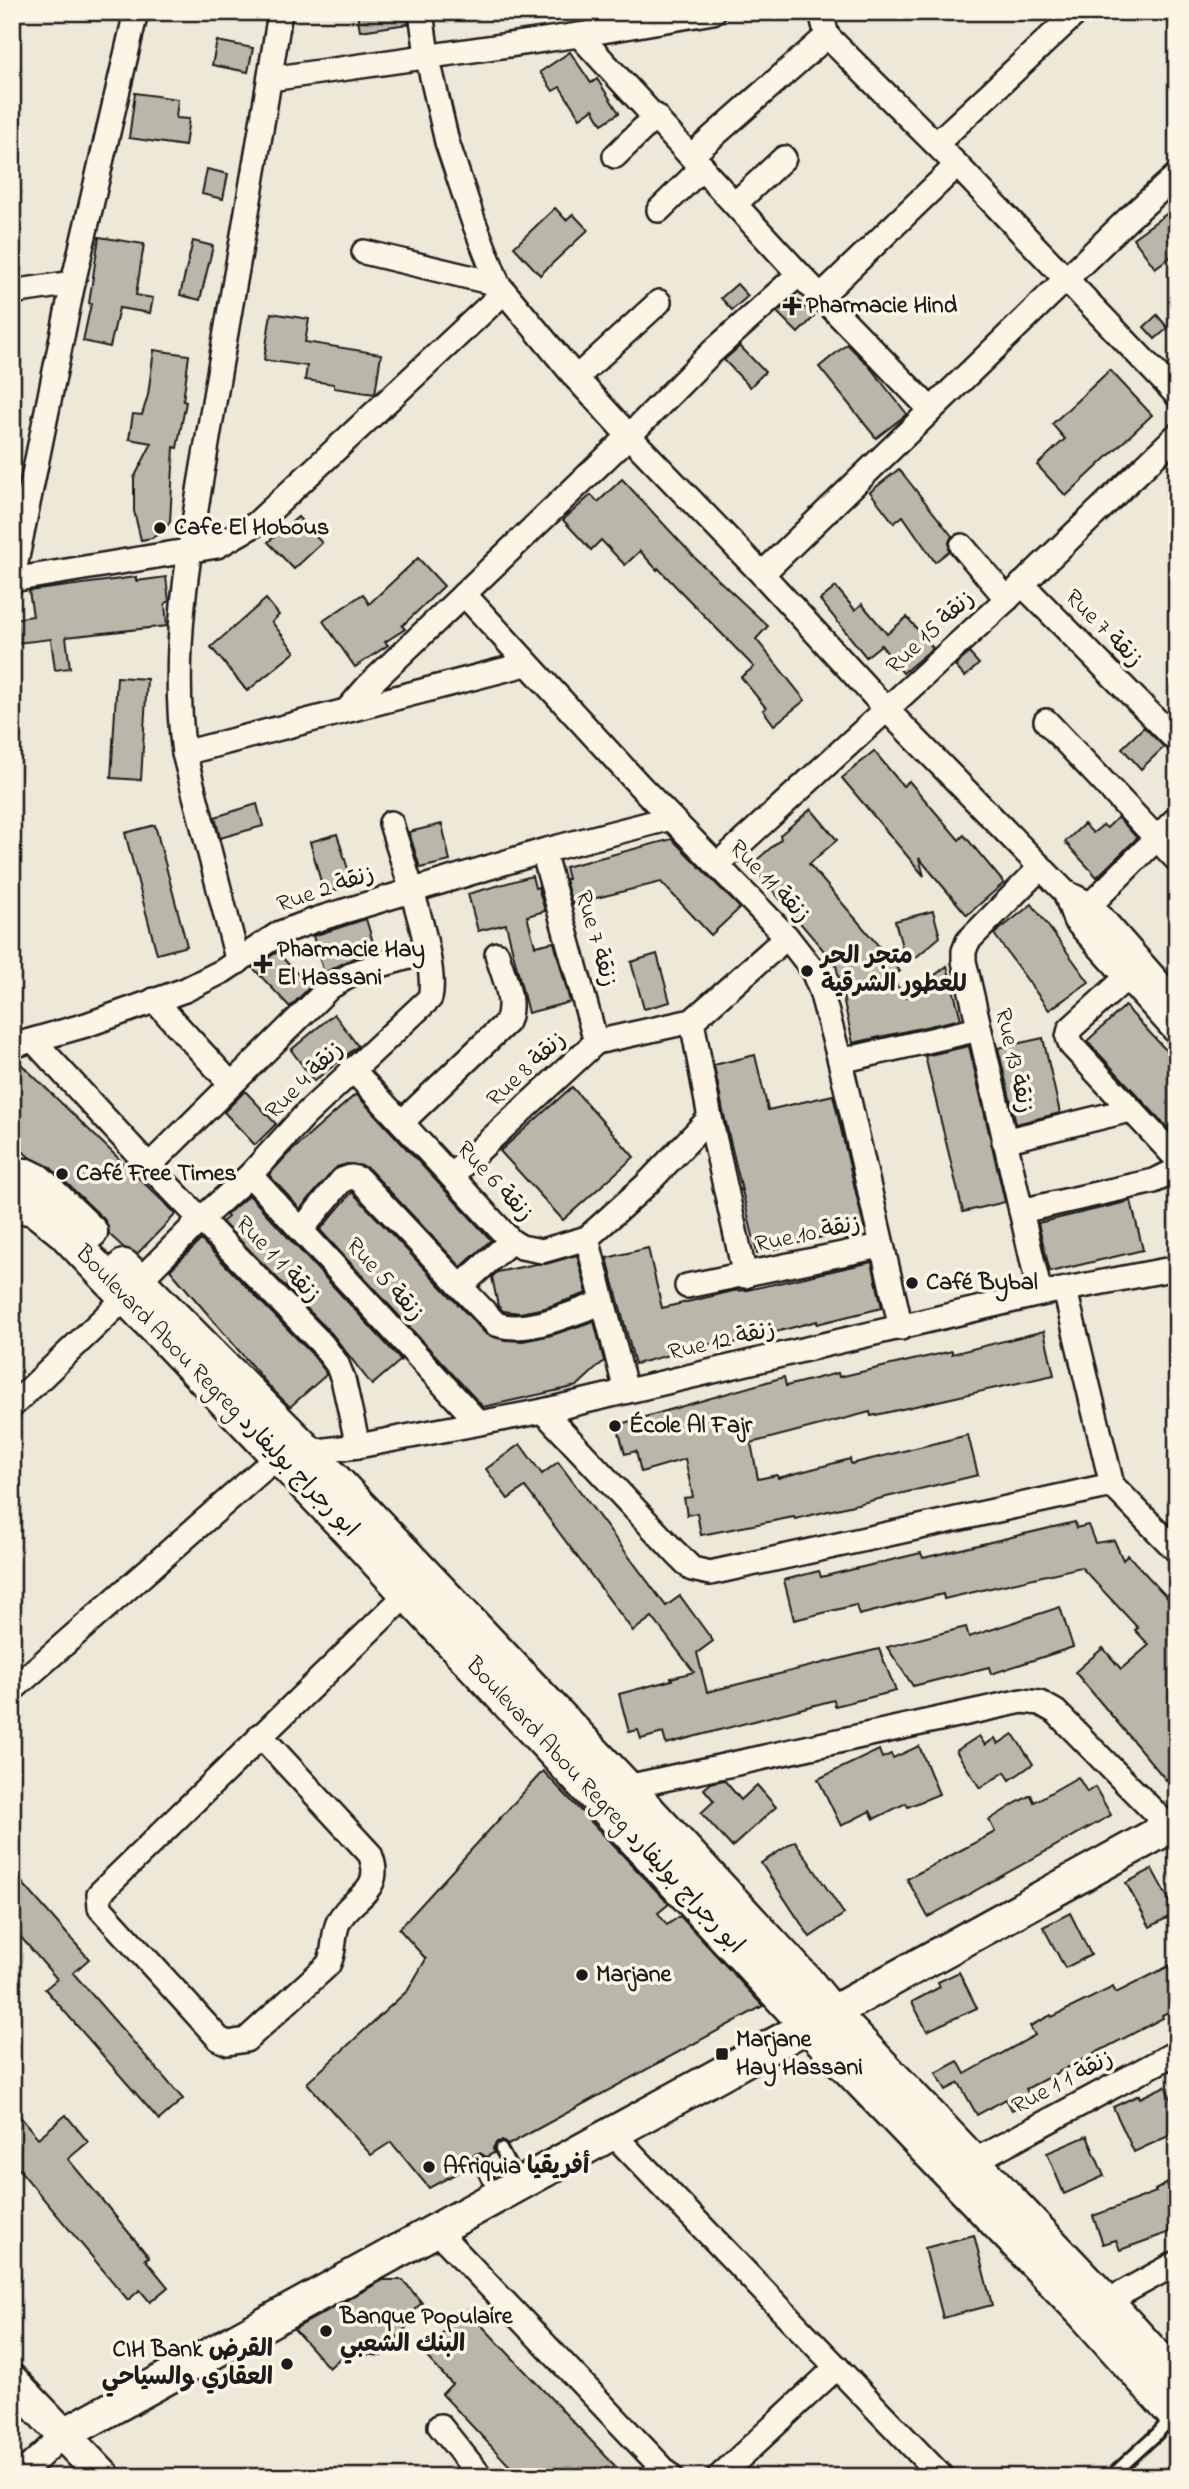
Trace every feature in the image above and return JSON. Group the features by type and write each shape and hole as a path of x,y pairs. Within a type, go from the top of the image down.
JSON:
{"main road":[{"name":"Boulevard Abou Regreg ابو رجراج بوليفارد","path":"18,1190 37,1180 58,1198 132,1289 278,1457 407,1594 582,1761 627,1787 807,1981 820,2019 974,2161 1095,2307 1175,2416"},
{"name":"Boulevard Abou Regreg ابو رجراج بوليفارد","path":"132,1289 310,1453 582,1761 820,2019 1095,2307 1177,2379"},
{"path":"63,2435 1173,1825"},
{"path":"12,2381 104,2477"}],"street":[{"path":"136,12 73,283 12,581 217,546 256,524 501,288"},
{"path":"238,962 184,753 179,718 180,662 189,552 280,12"},
{"path":"421,12 427,55 447,142 473,220 501,288 576,378 629,436 762,574 887,710 1082,912 1177,1003"},
{"path":"821,12 827,36 957,165 1177,394"},
{"path":"936,144 1077,12"},
{"path":"270,79 579,34 700,13"},
{"path":"579,34 799,274 931,410"},
{"path":"659,210 697,161 827,36"},
{"path":"615,156 656,116"},
{"path":"736,204 784,158"},
{"path":"821,296 957,165"},
{"path":"762,574 1177,175"},
{"path":"364,252 501,288"},
{"path":"348,709 368,686 629,436 711,353 799,274"},
{"path":"12,292 73,283"},
{"path":"576,378 659,302"},
{"name":"Rue 15 زنقة","path":"717,865 1015,591 1177,435"},
{"name":"Rue 7 زنقة","path":"962,546 1172,726"},
{"name":"Rue 11 زنقة","path":"464,594 671,818 787,937 812,969 839,1061 901,1328"},
{"path":"184,753 526,664"},
{"path":"1046,721 1177,860"},
{"name":"Rue 2 زنقة","path":"23,1044 208,979 280,933 410,890 543,851 671,818"},
{"path":"1082,912 1177,818"},
{"name":"Rue 4 زنقة","path":"12,1406 201,1219 250,1175 352,1069 430,998 433,986 427,952 391,823"},
{"name":"Rue 7 زنقة","path":"543,851 596,1042"},
{"name":"Rue 13 زنقة","path":"1040,1294 979,1029 964,951 968,941 1041,867"},
{"path":"1082,912 1126,978 1177,1032"},
{"name":"Rue 8 زنقة","path":"452,1176 596,1042 692,1021 787,937"},
{"path":"149,1166 330,987 356,972 427,952"},
{"path":"402,1122 507,1022 511,1001 497,954"},
{"path":"1126,978 1070,1029 1068,1037 1072,1045 1130,1110 1177,1159"},
{"path":"154,1000 231,1084"},
{"path":"692,1021 710,1118 746,1276"},
{"path":"839,1061 979,1029"},
{"name":"Rue 1 زنقة 1","path":"23,1044 149,1166 322,1344 337,1364 343,1379 358,1446"},
{"name":"Rue 6 زنقة","path":"352,1069 511,1241 521,1247 542,1251 587,1238 647,1184 710,1118"},
{"path":"1004,1141 1130,1110"},
{"path":"1021,1211 1154,1181 1177,1170"},
{"name":"Rue 5 زنقة","path":"250,1175 478,1422"},
{"path":"302,1229 342,1180 351,1177 359,1179 496,1324 523,1328 602,1303"},
{"path":"587,1238 626,1391"},
{"path":"462,1285 511,1241"},
{"name":"Rue 10 زنقة","path":"687,1286 746,1276 881,1246"},
{"name":"Rue 12 زنقة","path":"278,1457 358,1446 543,1411 1040,1294 1177,1268"},
{"path":"1065,1290 1112,1485 1177,1551"},
{"path":"543,1411 674,1552 692,1569 710,1573 1112,1485"},
{"path":"12,1690 278,1457"},
{"path":"260,1735 370,1854 373,1875 364,1896 340,1919 333,1956 328,1965 246,2040 228,2043 219,2039 100,1908 99,1894 260,1735 407,1594"},
{"path":"627,1787 1022,1701 1040,1703 1056,1712 1173,1825"},
{"name":"Rue 1 زنقة 1","path":"974,2161 1177,2052"},
{"path":"612,2133 942,2477"},
{"path":"436,2230 670,2477"},
{"path":"1095,2307 1177,2263"},
{"path":"719,2477 837,2367"},
{"path":"440,2426 481,2477"},
{"path":"18,2477 63,2435"}],"lane":[{"path":"501,2149 508,2190"},
{"path":"479,2161 508,2190"},
{"path":"1110,2477 1175,2416"}],"building":[{"path":"357,12 407,12 408,24 360,31"},
{"path":"217,41 253,48 248,72 212,65"},
{"path":"570,52 591,83 597,79 619,113 602,124 593,109 580,118 560,87 553,91 540,72"},
{"path":"135,93 178,99 176,118 189,119 185,146 129,138"},
{"path":"207,169 228,174 223,199 202,194"},
{"path":"555,208 566,220 573,214 588,230 540,275 514,247"},
{"path":"1168,213 1177,225 1177,252 1155,268 1133,238"},
{"path":"99,237 144,244 136,295 153,298 150,313 119,308 110,347 83,341 91,304 89,303"},
{"path":"193,241 213,246 200,300 180,295"},
{"path":"737,284 748,296 732,310 721,298"},
{"path":"795,297 814,317 798,333 777,312"},
{"path":"271,313 309,319 305,342 381,354 375,394 334,388 334,384 305,380 307,366 264,360"},
{"path":"1157,315 1168,328 1155,339 1144,327"},
{"path":"847,344 868,365 907,414 876,438 819,367"},
{"path":"740,346 765,372 750,387 724,360"},
{"path":"154,350 189,355 183,401 186,402 177,448 174,447 170,522 152,538 141,540 134,511 134,478 152,443 129,439 133,414 142,415 148,395"},
{"path":"1110,370 1152,415 1066,496 1037,465 1065,439 1052,424"},
{"path":"899,469 952,536 949,551 935,562 903,516 894,523 870,492"},
{"path":"622,479 696,559 768,626 756,639 805,700 774,725 763,710 766,708 741,677 754,667 658,568 657,570 640,551 625,565 601,540 591,550 563,520 591,495 598,502"},
{"path":"298,517 322,543 294,569 268,542"},
{"path":"418,558 444,586 402,626 405,629 385,642 388,645 355,667 323,621 363,594 369,604"},
{"path":"136,577 136,581 166,577 169,601 165,604 167,626 66,637 70,668 55,670 51,639 17,643 14,619 33,616 29,591"},
{"path":"836,587 855,610 862,604 887,634 907,617 933,648 903,673 881,645 866,657 820,600"},
{"path":"266,599 279,615 272,622 295,652 247,691 211,647"},
{"path":"969,653 979,664 965,677 955,666"},
{"path":"117,677 147,679 141,780 111,778"},
{"path":"1144,727 1164,747 1141,769 1122,748"},
{"path":"874,751 903,786 909,781 959,840 964,835 1004,883 967,915 919,858 924,876 842,778"},
{"path":"257,804 263,826 220,838 215,817"},
{"path":"811,809 837,840 809,864 900,971 891,978 906,997 947,966 961,1019 853,1043 836,965 751,865 781,839 780,835"},
{"path":"1118,817 1137,838 1097,877 1065,842 1084,824 1093,833 1103,825 1107,828"},
{"path":"442,824 450,861 420,868 409,832"},
{"path":"155,825 187,946 157,954 125,833"},
{"path":"337,834 353,885 324,893 310,842"},
{"path":"672,839 740,908 711,935 661,882 572,904 565,879 568,879 565,867"},
{"path":"532,876 545,911 527,916 535,946 554,942 570,1002 528,1013 506,924 478,931 468,894"},
{"path":"1032,904 1089,982 1049,1010 994,934"},
{"path":"933,911 940,937 907,965 895,921"},
{"path":"366,919 376,952 352,959 324,973 313,936"},
{"path":"277,952 310,987 290,1007 253,968"},
{"path":"657,954 670,1002 644,1009 631,962"},
{"path":"1125,1006 1177,1062 1177,1138 1087,1041"},
{"path":"334,1014 358,1046 314,1081 291,1050"},
{"path":"1043,1038 1060,1113 1016,1124 998,1048"},
{"path":"969,1046 1005,1202 963,1212 925,1056"},
{"path":"755,1055 768,1110 833,1095 864,1227 757,1253 714,1065"},
{"path":"21,1064 176,1214 137,1254 124,1248 109,1234 104,1219 50,1167 29,1157 12,1141 12,1073"},
{"path":"572,1087 634,1157 563,1220 500,1151"},
{"path":"245,1091 276,1124 255,1145 224,1112"},
{"path":"356,1094 491,1240 461,1267 369,1169 363,1166 347,1164 337,1167 300,1209 269,1175 287,1155"},
{"path":"352,1192 486,1334 505,1340 523,1341 594,1321 604,1361 577,1386 483,1407 320,1230"},
{"path":"249,1195 401,1360 372,1385 332,1334 222,1222 228,1217 226,1215"},
{"path":"1131,1201 1143,1250 1050,1272 1038,1223"},
{"path":"201,1240 311,1353 325,1371 326,1375 290,1407 170,1270"},
{"path":"648,1248 662,1308 872,1262 882,1308 817,1324 817,1321 726,1345 725,1340 635,1364 607,1258"},
{"path":"577,1255 587,1293 545,1308 520,1313 503,1311 498,1306 492,1277 497,1272 546,1264"},
{"path":"1044,1331 1054,1375 871,1416 870,1412 751,1443 758,1479 777,1475 778,1478 850,1459 851,1464 968,1435 978,1475 795,1519 794,1517 701,1535 697,1513 687,1515 684,1498 693,1497 685,1459 641,1472 636,1451 625,1454 617,1425 784,1377 786,1386 838,1373 839,1377 952,1351 952,1354"},
{"path":"520,1444 542,1474 558,1462 666,1606 680,1596 713,1641 697,1653 707,1692 879,1649 896,1691 835,1706 834,1700 666,1744 663,1733 641,1739 638,1730 629,1732 619,1694 694,1672 652,1617 633,1631 525,1487 508,1499 486,1469"},
{"path":"1075,1522 1076,1528 1088,1525 1095,1543 1114,1540 1123,1560 1128,1555 1177,1608 1177,1771 1166,1780 1075,1672 1103,1648 1121,1669 1149,1645 1135,1630 1138,1628 1081,1567 944,1599 943,1594 859,1615 856,1605 794,1620 784,1580 819,1571 821,1577 921,1553 923,1558"},
{"path":"1060,1607 1073,1647 991,1674 989,1667 913,1686 887,1647 966,1627 969,1637"},
{"path":"1013,1734 1033,1764 1010,1780 1005,1772 980,1788 956,1751 979,1736 985,1745 995,1738 998,1744"},
{"path":"919,1746 939,1794 908,1807 906,1803 874,1819 870,1811 841,1826 818,1779 879,1750 882,1758 891,1754 893,1758"},
{"name":"Marjane","path":"543,1771 669,1904 658,1913 667,1925 680,1916 763,2006 508,2145 502,2141 497,2142 493,2148 494,2153 486,2157 480,2153 475,2154 471,2160 472,2165 429,2188 391,2142 371,2155 307,2083 408,1990 426,1959 399,1929"},
{"path":"1078,1777 1087,1792 1095,1787 1111,1815 928,1917 907,1879 995,1832 989,1820 1016,1803 1031,1795 1034,1802"},
{"path":"724,1780 741,1800 757,1785 776,1807 732,1847 701,1813 714,1801 704,1789 711,1783"},
{"path":"795,1841 844,1914 810,1937 761,1863"},
{"path":"1152,1869 1176,1913 1150,1927 1126,1883"},
{"path":"12,1871 89,1959 73,1973 183,2099 159,2120 45,1989 57,1979 12,1927"},
{"path":"1070,1913 1091,1955 1065,1968 1043,1927"},
{"path":"1177,1962 1177,2008 1162,2015 1163,2018 1026,2089 1032,2100 1012,2110 1006,2099 977,2115 959,2083 946,2090 936,2073 958,2061 965,2074 1035,2035 1030,2026 1113,1987 1116,1993"},
{"path":"959,1972 977,2008 927,2031 912,2002 940,1987 938,1982"},
{"path":"1165,2086 1177,2111 1177,2132 1134,2152 1113,2107"},
{"path":"12,2107 38,2138 66,2115 88,2142 68,2159 149,2257 145,2259 168,2287 150,2302 140,2290 128,2300 12,2161"},
{"path":"1087,2136 1104,2176 1064,2194 1047,2153"},
{"path":"1177,2178 1177,2224 1169,2228 1170,2232 1120,2250 1116,2240 1103,2244 1093,2216 1156,2192 1155,2190"},
{"path":"974,2235 992,2305 943,2318 925,2248"},
{"path":"383,2280 403,2280 422,2303 405,2318 410,2323 381,2356 347,2352 329,2368 294,2329"},
{"path":"467,2310 618,2469 610,2477 520,2477 442,2394 452,2384 422,2352"}],"place":[{"name":"Pharmacie Hind","path":"792,306"},
{"name":"Cafe El Hobous","path":"160,528"},
{"name":"Pharmacie Hay El Hassani","path":"263,964"},
{"name":"متجر الحر للعطور الشرقية","path":"807,971"},
{"name":"Café Free Times","path":"62,1174"},
{"name":"Café Bybal","path":"912,1283"},
{"name":"École Al Fajr","path":"615,1426"},
{"name":"Marjane","path":"582,1975"},
{"name":"Marjane Hay Hassani","path":"722,2054"},
{"name":"Afriquia أفريقيا","path":"429,2167"},
{"name":"Banque Populaire البنك الشعبي","path":"326,2331"},
{"name":"CIH Bank القرض العقاري والسياحي","path":"287,2364"}]}
